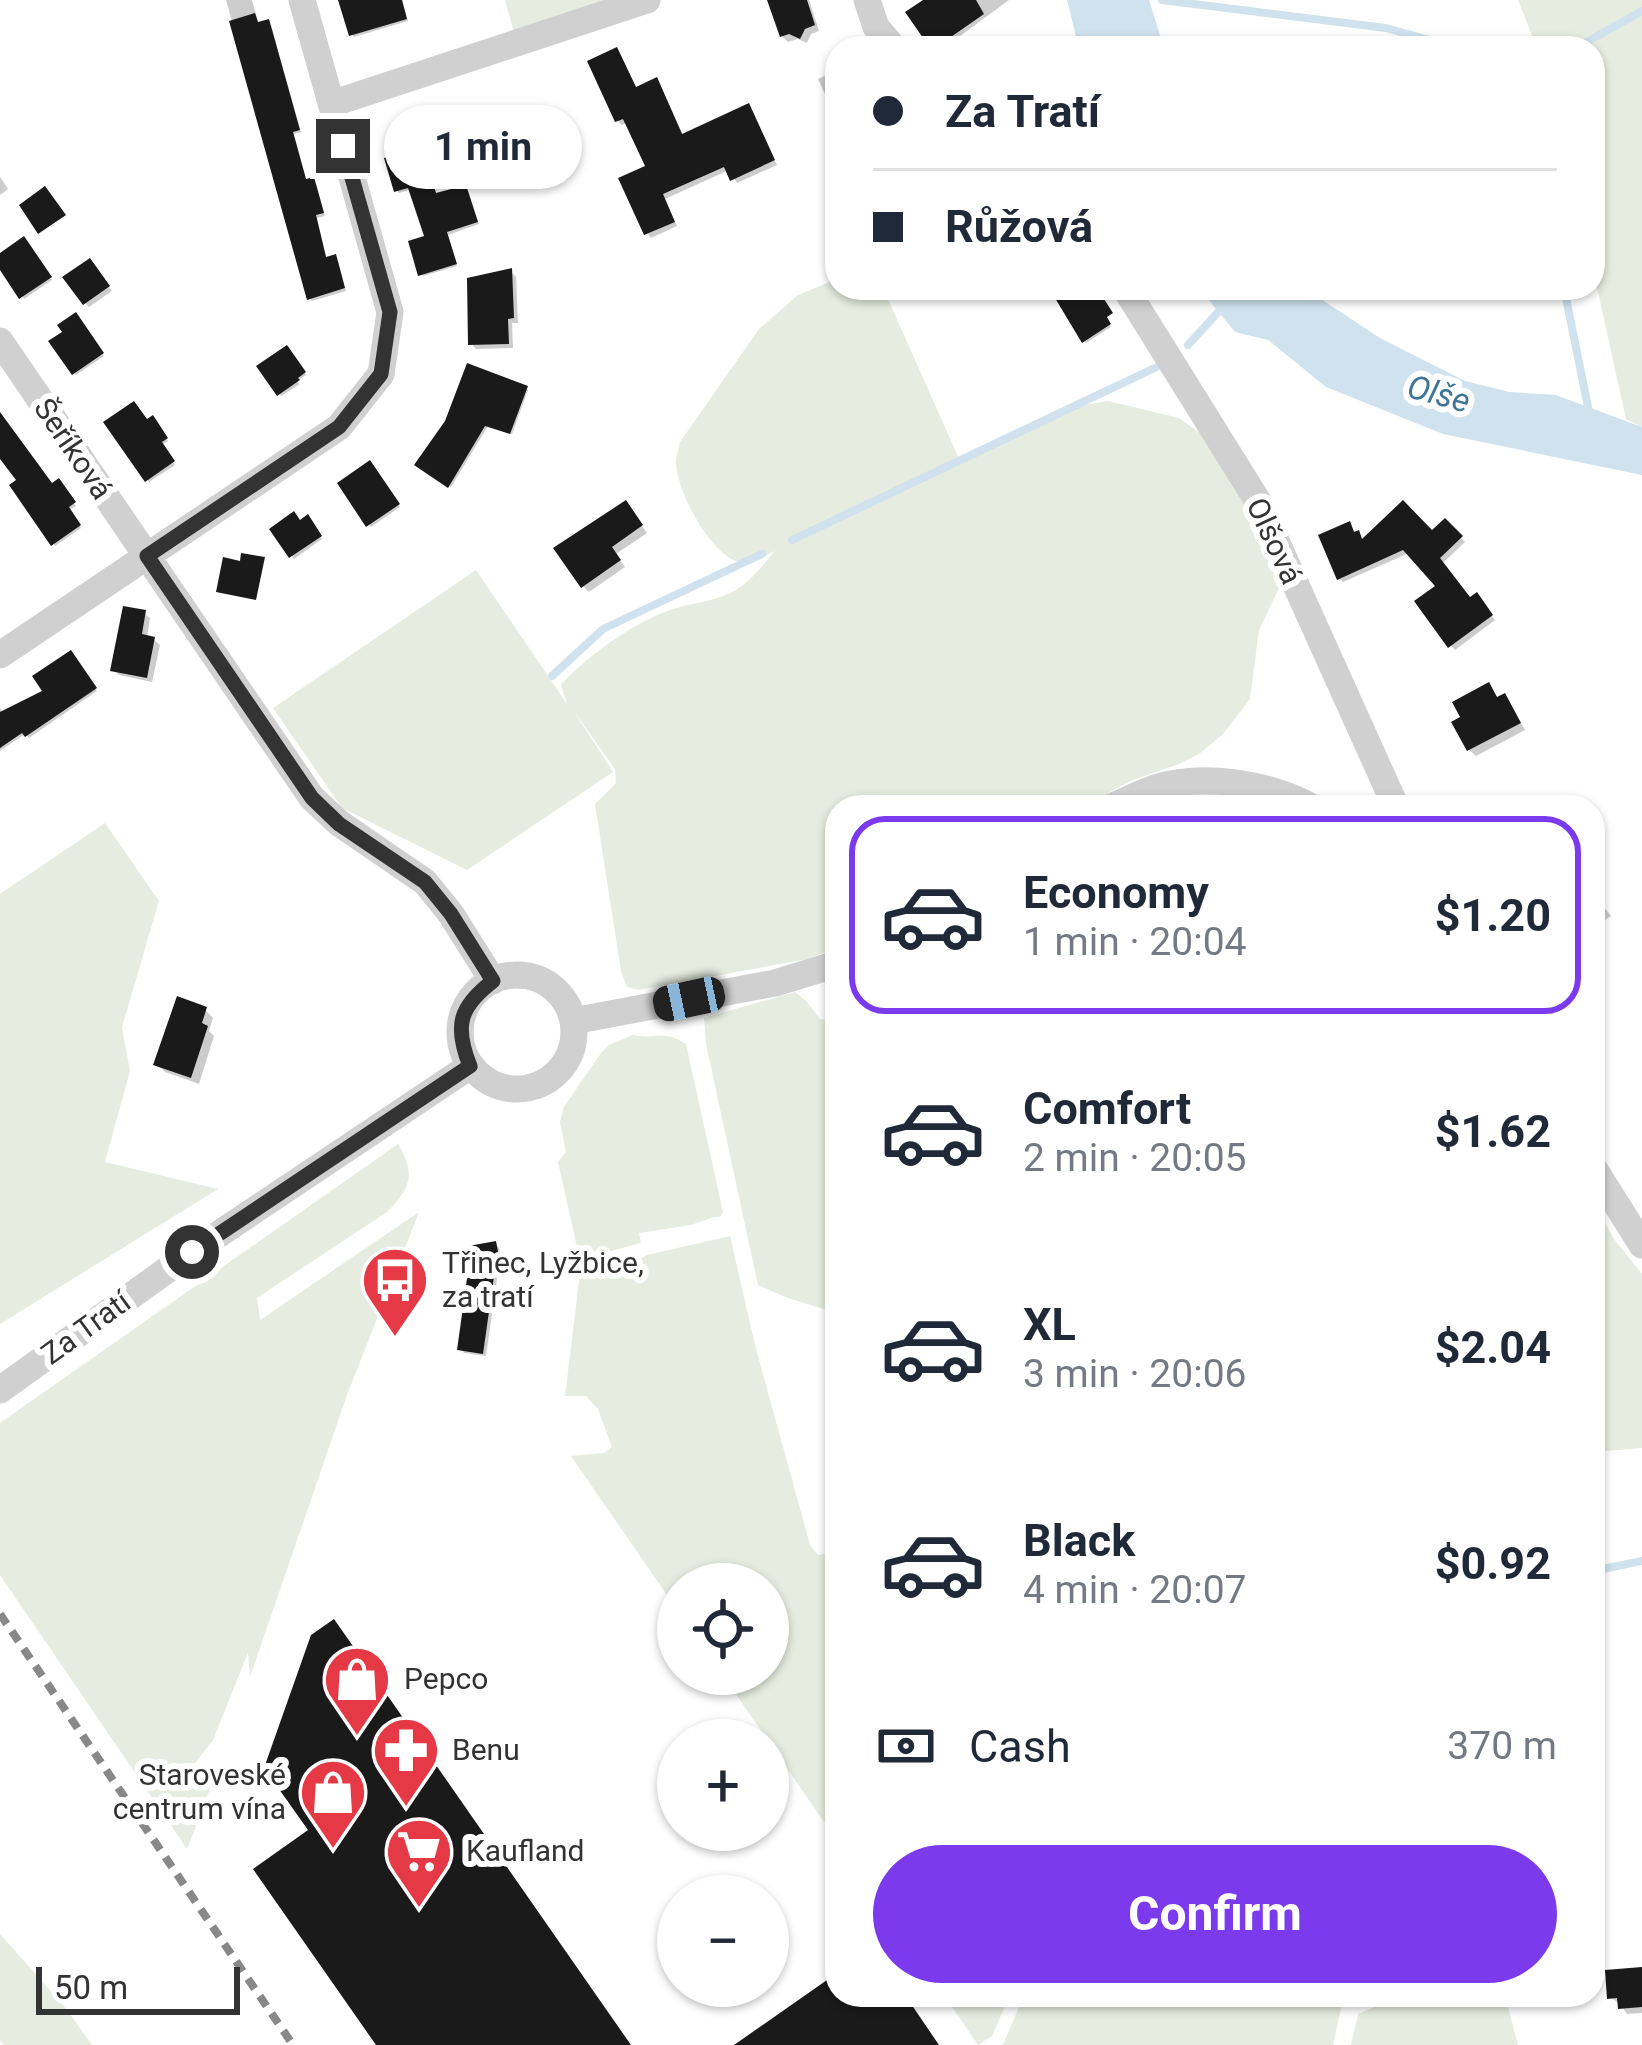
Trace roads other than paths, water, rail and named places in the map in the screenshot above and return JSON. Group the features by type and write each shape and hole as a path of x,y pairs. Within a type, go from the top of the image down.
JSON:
{"street":[{"path":"0,655 339,427 381,374 390,312 302,0"},
{"path":"331,104 647,0"},
{"path":"867,0 884,36"},
{"name":"Olšová","path":"1132,300 1258,503 1391,795"},
{"name":"Šeříková","path":"0,341 147,556"},
{"path":"147,556 312,798 339,824 425,882 493,981"},
{"path":"1139,795 1192,781 1250,785 1285,795"},
{"path":"573,1021 775,982 825,967"},
{"path":"512,975 552,987 566,1002 573,1021 569,1057 545,1082 528,1088 506,1088 486,1080 470,1066 461,1042 461,1018 473,996 493,981 512,975"},
{"name":"Za Tratí","path":"0,1390 192,1252 470,1066"},
{"path":"1605,1186 1642,1245"}],"water":[{"path":"1067,0 1149,0 1160,36 1076,36"},
{"name":"Olše","path":"1209,300 1322,300 1380,338 1465,381 1509,392 1556,395 1642,427 1642,475 1443,434 1326,387 1268,340 1235,332"}],"waterway":[{"path":"1162,0 1386,28 1415,36"},
{"path":"1597,36 1642,11"},
{"path":"1188,345 1224,300"},
{"path":"1566,300 1589,412"},
{"path":"792,540 1163,364"},
{"path":"552,676 603,629 762,554"},
{"path":"1605,1569 1642,1561"}],"railway":[{"path":"0,1614 293,2045"}],"place":[{"name":"Třinec, Lyžbice, za tratí","path":"395,1339"},
{"name":"Pepco","path":"357,1738"},
{"name":"Benu","path":"406,1809"},
{"name":"Staroveské centrum vína","path":"333,1851"},
{"name":"Kaufland","path":"419,1910"}]}
